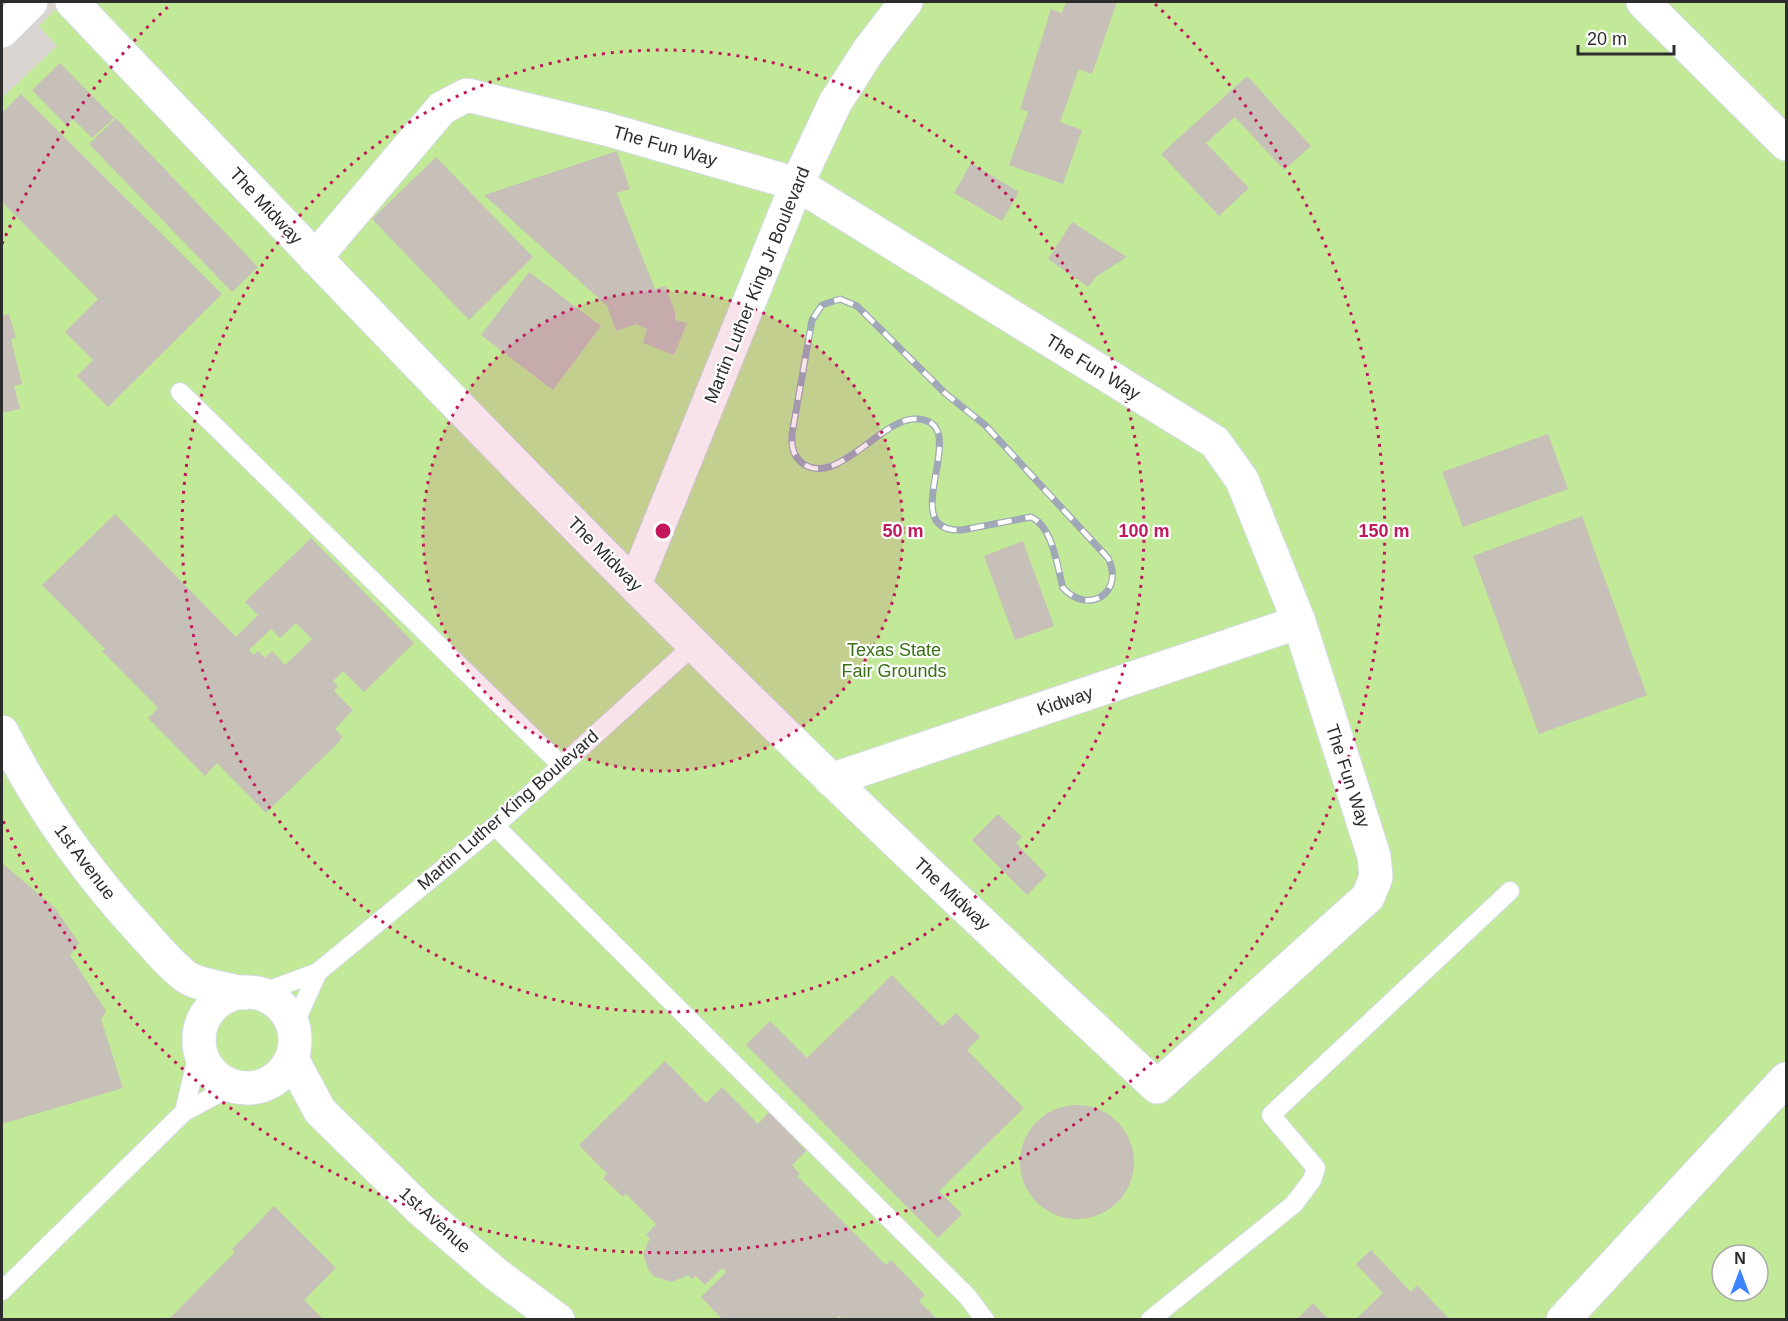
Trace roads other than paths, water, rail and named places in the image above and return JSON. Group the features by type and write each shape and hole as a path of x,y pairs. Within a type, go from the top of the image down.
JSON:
{"street":[{"path":"2,32 31,2"},
{"name":"The Midway","path":"72,2 315,258 635,584 831,780 1157,1088"},
{"name":"Martin Luther King Jr Boulevard","path":"635,584 797,184 835,103 869,50 906,2"},
{"path":"1643,2 1786,144"},
{"name":"The Fun Way","path":"315,258 442,108 467,95 606,129 797,184 1215,442 1242,480 1299,622 1374,856 1376,877 1368,897 1157,1088"},
{"name":"Kidway","path":"831,780 1299,622"},
{"name":"1st Avenue","path":"2,732 33,791 90,872 120,908 187,978"},
{"path":"187,978 251,993 274,1000 286,1012 293,1027 296,1043 292,1059 283,1072 270,1083 244,1087 213,1075 204,1063 187,978"},
{"path":"199,1041 203,1019 213,1006 226,997 251,993"},
{"name":"1st Avenue","path":"292,1059 320,1112 421,1210 497,1275 558,1320"},
{"path":"1563,1320 1786,1079"},
{"name":"1st Avenue","path":"244,1087 320,1112"}],"lane":[{"path":"180,392 561,765"},
{"name":"Martin Luther King Boulevard","path":"251,993 318,972 495,826 695,644"},
{"path":"495,826 967,1296 985,1320"},
{"path":"1150,1320 1294,1204 1312,1180 1316,1168 1271,1115 1510,891"},
{"name":"Martin Luther King Boulevard","path":"293,1027 318,972"},
{"path":"184,1112 199,1041"},
{"path":"2,1291 184,1112 244,1087"}],"railway":[{"path":"840,299 857,306 946,394 985,425 1108,558 1112,570 1112,581 1102,596 1093,600 1083,600 1063,588 1049,538 1044,529 1031,517 962,530 942,526 933,514 939,436 931,423 913,419 900,422 843,461 829,467 815,468 802,463 796,457 792,434 812,320 822,305 840,299"}],"park label":[{"name":"Texas State Fair Grounds","path":"894,660"}]}
